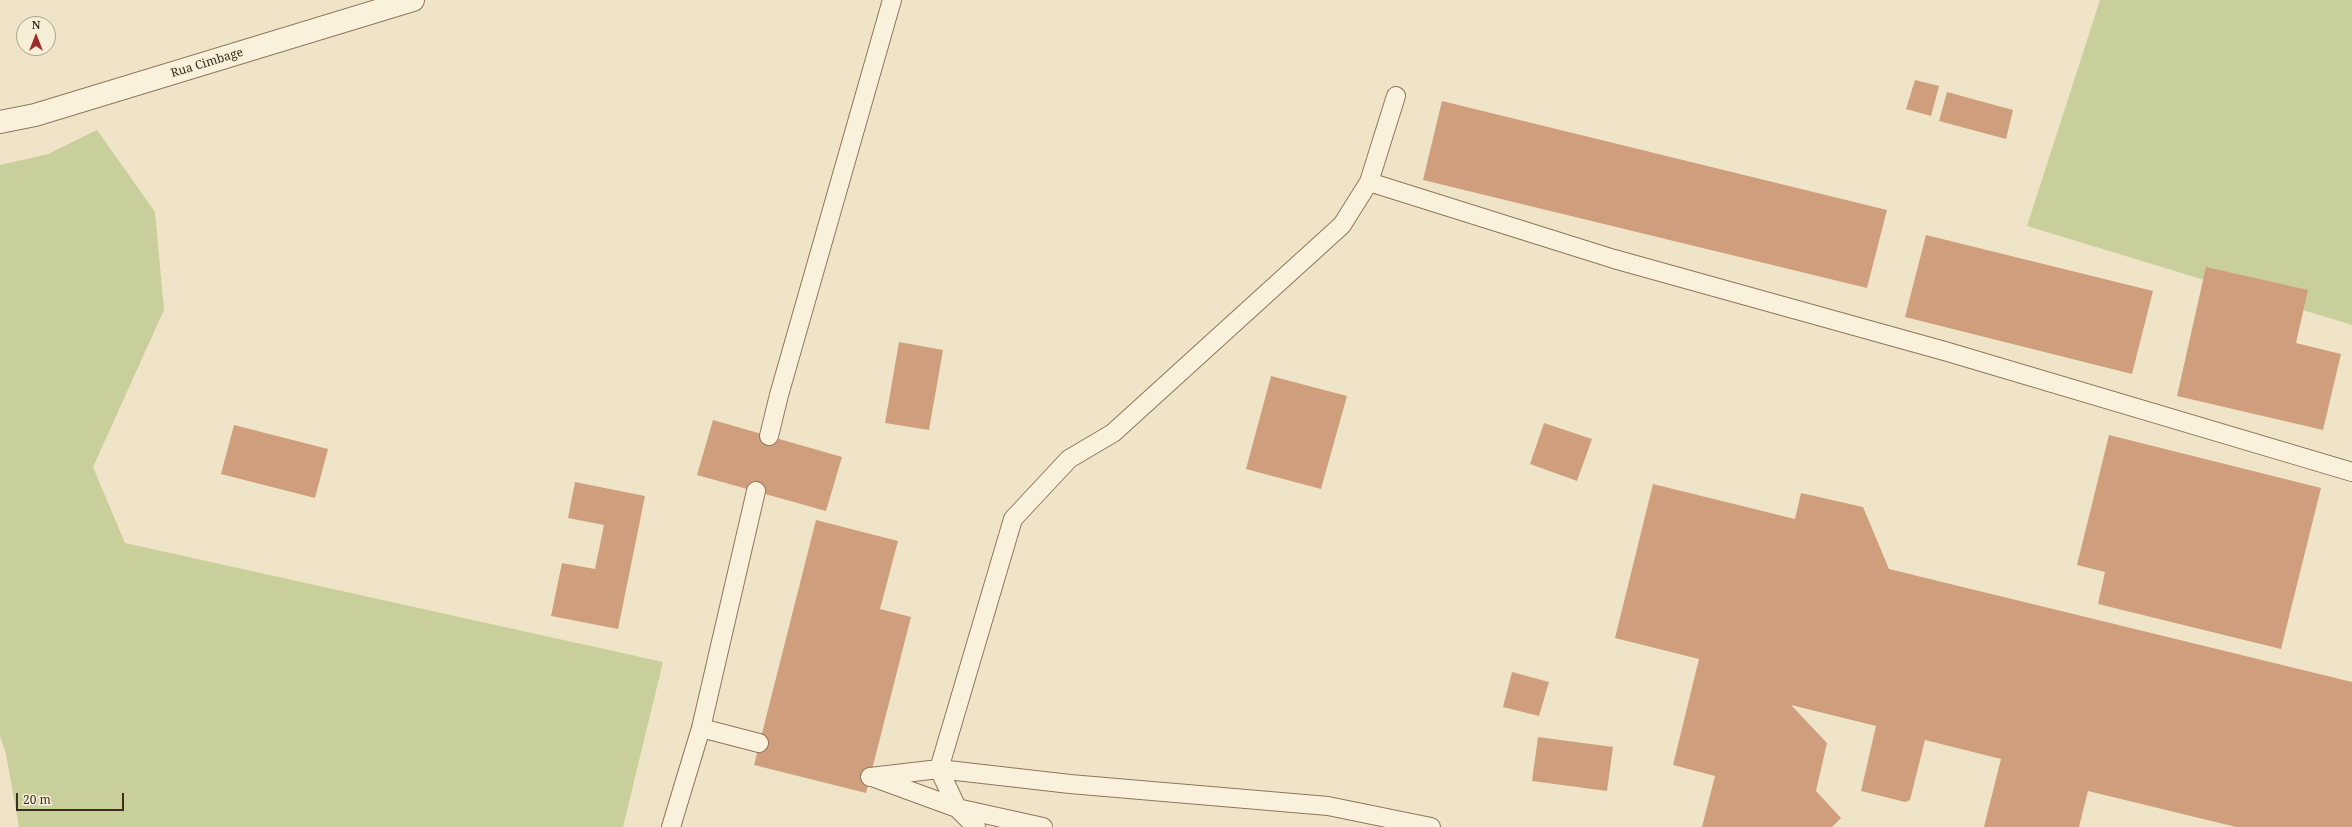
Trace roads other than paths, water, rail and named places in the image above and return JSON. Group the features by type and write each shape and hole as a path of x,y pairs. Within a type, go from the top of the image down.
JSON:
{"street":[{"name":"Rua Cimbage","path":"0,122 35,115 413,0"}],"lane":[{"path":"769,436 778,395 892,0"},
{"path":"976,827 957,808 939,769 1013,519 1069,458 1113,434 1342,225 1369,182 1396,96"},
{"path":"1369,182 1614,259 1948,352 2352,472"},
{"path":"671,827 701,728 756,491"},
{"path":"701,728 759,742"},
{"path":"1043,827 957,808 870,776 939,769 1070,784 1328,806 1431,827"}]}
